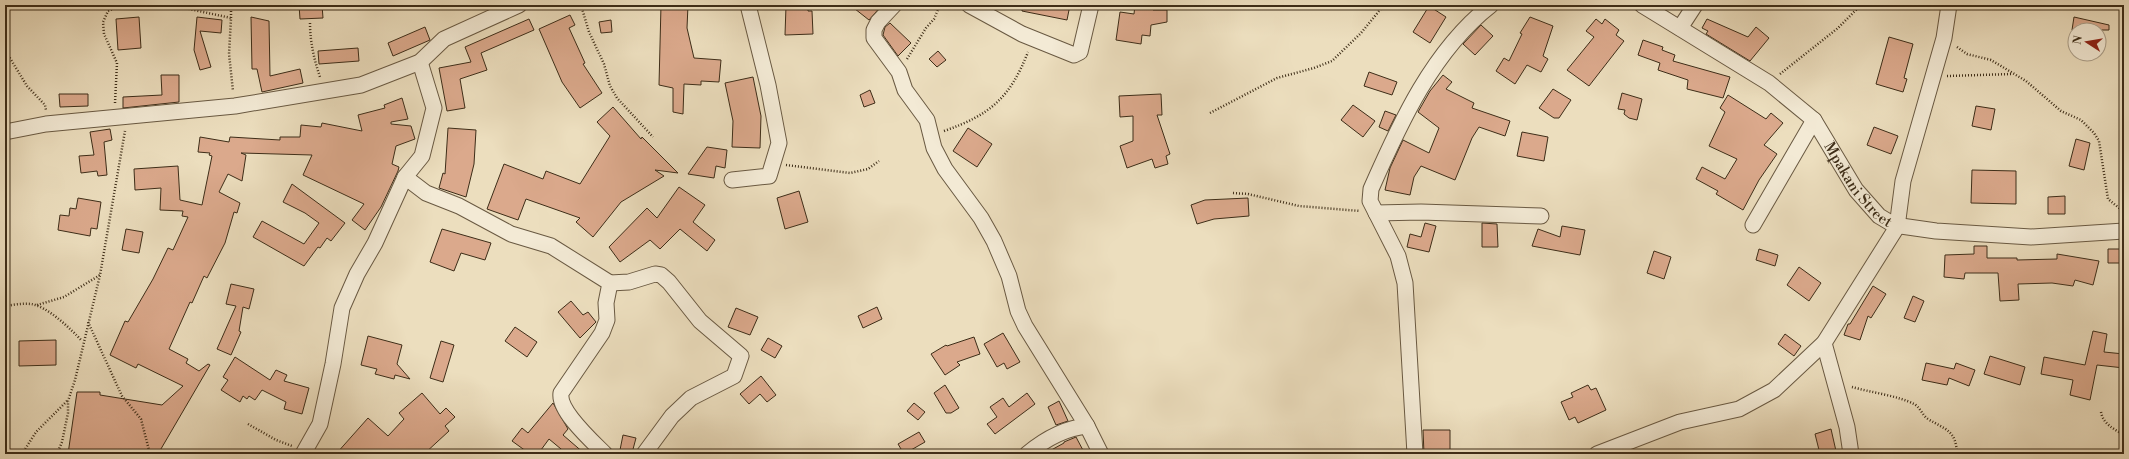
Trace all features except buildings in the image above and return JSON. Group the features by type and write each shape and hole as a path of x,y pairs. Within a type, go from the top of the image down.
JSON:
{"street":[{"path":"5,132 46,124 235,106 361,85 420,62 444,39 519,5"},
{"path":"732,180 769,176 773,168 779,143 768,85 748,5"},
{"path":"894,5 878,22 874,30 874,38 899,72 905,90 927,120 930,136 945,169 981,218 994,241 1009,276 1018,311 1025,326 1087,426 1101,454"},
{"path":"969,5 1033,38 1074,55 1080,52 1091,5"},
{"path":"1415,454 1405,283 1398,256 1370,201 1371,189 1404,120 1424,84 1457,36 1491,5"},
{"name":"Mpakani Street","path":"1642,5 1769,83 1814,120 1856,190 1880,216 1897,227 2031,238 2124,231"},
{"path":"1680,28 1695,5"},
{"path":"1597,454 1680,422 1739,409 1774,390 1824,343 1897,227 1903,181 1944,38 1949,5"},
{"path":"304,453 320,424 333,364 342,308 357,274 375,243 405,177 422,156 434,108 420,62"},
{"path":"1753,225 1814,120"},
{"path":"405,177 426,193 459,206 511,234 551,246 610,283 629,282 654,274 661,275 669,282 700,321 741,356 734,376 691,398 672,416 644,454"},
{"path":"1376,213 1421,212 1541,216"},
{"path":"605,454 565,410 561,393 602,333 607,320 606,304 610,283"},
{"path":"1824,343 1836,383 1851,454"},
{"path":"1027,454 1038,445 1056,436 1076,427 1087,426"}],"path":[{"path":"56,454 62,442 68,413 68,401 75,380 82,341 100,275 121,117 116,63 104,34 102,22 108,11 122,5"},
{"path":"171,5 231,18"},
{"path":"231,5 229,54 235,106"},
{"path":"581,5 589,32 604,64 610,86 617,98 653,137"},
{"path":"899,72 926,28 934,19 940,5"},
{"path":"1210,112 1277,78 1314,68 1332,61 1361,33 1384,5"},
{"path":"1769,83 1838,28 1861,5"},
{"path":"310,23 313,58 325,90"},
{"path":"930,136 970,122 1008,92 1018,76 1033,38"},
{"path":"1944,38 1965,53 1991,60 2036,88 2062,111 2081,120 2097,137 2107,196 2124,212"},
{"path":"5,50 27,86 45,105 46,124"},
{"path":"1933,78 1958,75 2013,74"},
{"path":"773,168 780,165 793,165 850,173 868,169 879,162"},
{"path":"1233,193 1248,194 1299,206 1376,213"},
{"path":"5,306 36,305 64,297 100,275"},
{"path":"36,305 71,329 82,341"},
{"path":"5,313 9,306"},
{"path":"88,322 122,396 141,419 150,454"},
{"path":"1836,383 1913,404 1928,419 1943,426 1951,432 1956,442 1957,454"},
{"path":"22,454 36,432 68,401"},
{"path":"2101,412 2102,418 2108,425 2124,435"},
{"path":"248,424 276,440 304,453"}]}
